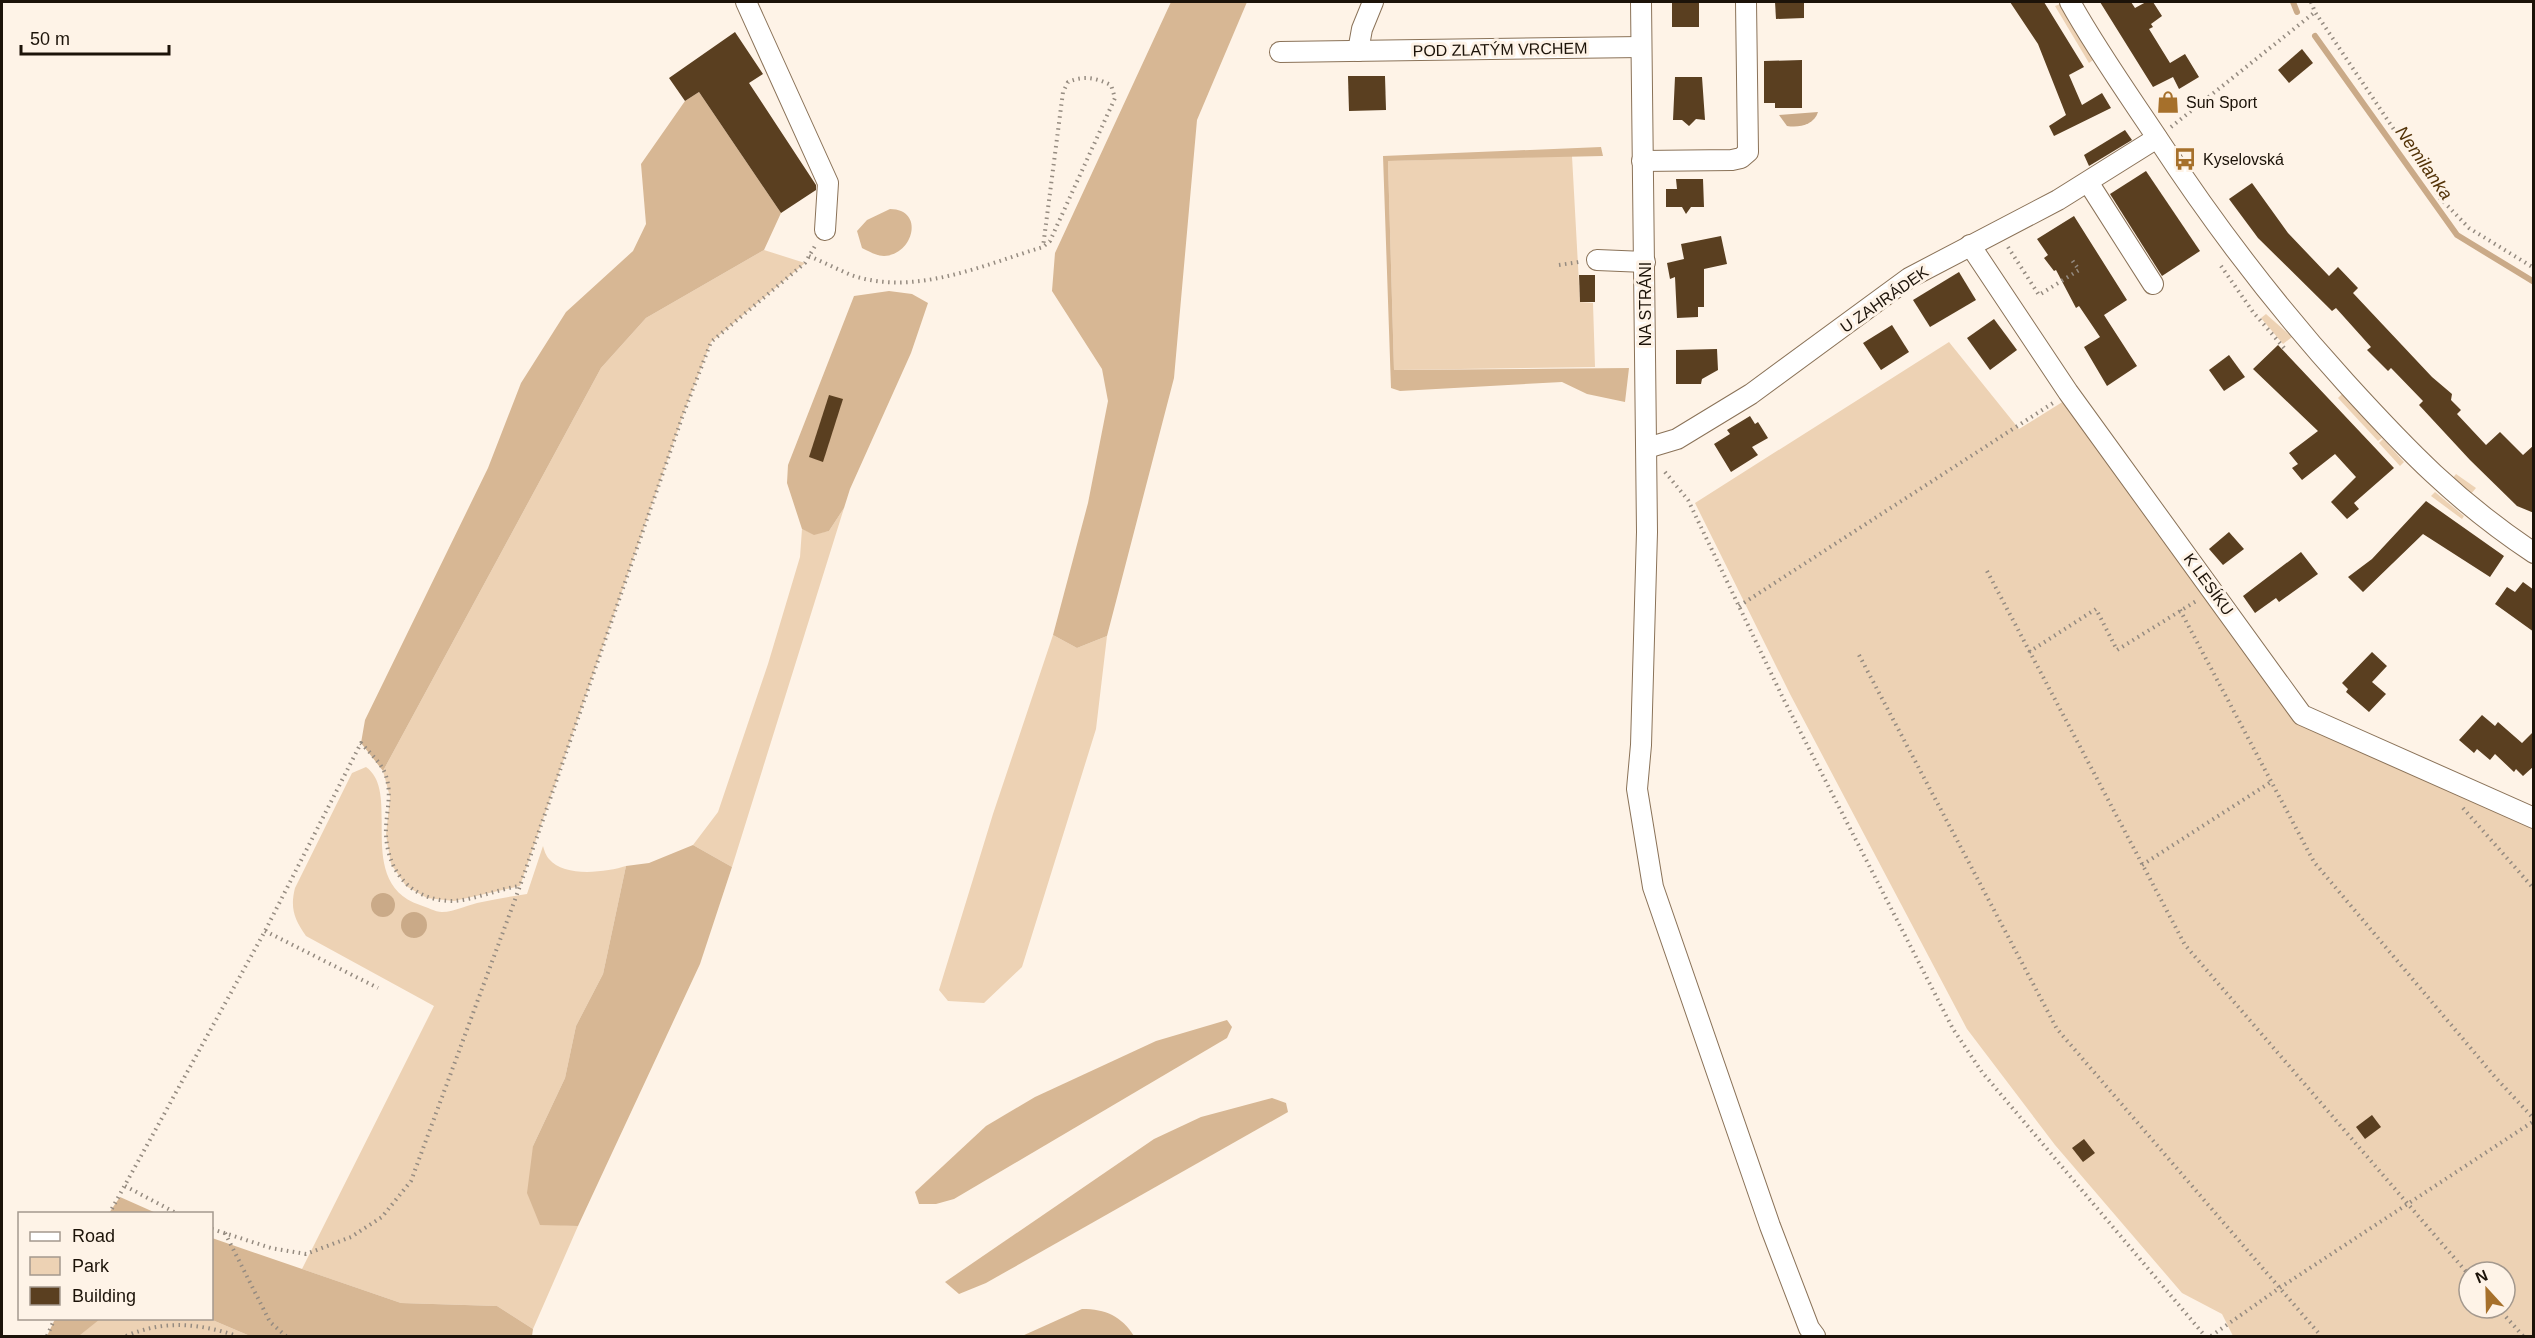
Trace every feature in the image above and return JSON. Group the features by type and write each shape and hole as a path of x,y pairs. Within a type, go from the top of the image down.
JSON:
{"street":[{"path":"746,2 828,183 825,230"},
{"path":"1358,51 1362,28 1373,2"},
{"name":"NA STRÁNI","path":"1641,2 1647,453 1641,745 1637,789 1653,887 1770,1226 1809,1328 1815,1336"},
{"path":"1642,161 1732,160 1741,158 1748,152 1746,2"},
{"path":"2070,2 2096,47 2157,138 2177,151 2268,295 2389,430 2445,487 2534,553"},
{"name":"POD ZLATÝM VRCHEM","path":"1280,52 1641,47"},
{"name":"U ZAHRÁDEK","path":"1647,453 1677,439 1751,394 1891,290 2088,182 2157,138"},
{"path":"2088,182 2153,284"},
{"name":"K LESÍKU","path":"1970,245 2068,392 2213,589 2302,715 2534,819"},
{"path":"1598,260 1645,262"}],"path":[{"path":"2311,2 2315,12 2440,198 2469,228 2534,268"},
{"path":"2173,125 2315,12"},
{"path":"809,256 852,275 873,279 931,281 1043,247 1050,241 1115,98 1111,85 1098,79 1081,77 1068,82 1063,92 1043,247"},
{"path":"213,1229 271,1248 306,1254 351,1237 382,1217 411,1181 520,886 679,426 711,342 805,263 825,230"},
{"path":"1998,232 2039,295 2079,270 2072,260"},
{"path":"2218,261 2253,312 2285,349"},
{"path":"1739,606 2068,392"},
{"path":"1647,453 1688,500 1934,992 1968,1052 2205,1336"},
{"path":"1987,571 2185,945 2457,1261"},
{"path":"2029,652 2096,609 2117,650 2213,589"},
{"path":"2180,610 2314,862 2487,1068 2534,1120 2278,1289 2211,1336"},
{"path":"1859,655 2057,1029 2278,1289 2321,1336"},
{"path":"110,1212 265,931 361,742 383,771 390,797 386,835 392,864 406,886 427,898 454,901 520,886"},
{"path":"2142,865 2271,782"},
{"path":"2461,806 2534,889"},
{"path":"265,931 378,988"},
{"path":"125,1186 174,1212"},
{"path":"224,1232 270,1322 286,1336"},
{"path":"47,1336 55,1320"},
{"path":"2509,1320 2523,1336"},
{"path":"126,1336 145,1329 173,1324 202,1325 237,1336"}],"green space":[{"path":"2060,4 2093,60 2089,63 2055,6"},
{"path":"1572,156 1580,302 1593,303 1595,367 1394,370 1388,161"},
{"path":"764,250 805,263 711,342 683,415 520,886 454,901 427,898 406,886 391,864 386,835 390,797 383,771 601,368 646,318"},
{"path":"2266,314 2292,337 2283,344 2261,318"},
{"path":"1949,342 2019,429 2064,401 2296,722 2533,828 2533,1336 2233,1336 2222,1314 2182,1293 2055,1145 1967,1029 1790,694 1695,503"},
{"path":"2342,394 2382,438 2378,441 2338,398"},
{"path":"2383,439 2404,462 2400,466 2379,443"},
{"path":"2456,474 2476,488 2470,495 2452,479"},
{"path":"2435,492 2464,516 2462,519 2431,496"},
{"path":"844,508 732,867 693,845 718,812 768,664 800,557 802,529 814,534 829,531"},
{"path":"1053,635 1077,648 1107,636 1096,729 1022,967 984,1003 948,1001 939,990 993,814"},
{"path":"366,767 376,779 381,796 383,858 388,877 400,894 439,912 527,894 543,846 549,859 565,869 586,872 626,866 603,974 576,1026 565,1078 533,1146 540,1224 578,1226 533,1329 497,1306 401,1303 302,1269 434,1006 306,936 296,919 293,907 295,888 352,773","holes":["410,914 422,915 413,938 405,934 403,919"]},
{"path":"98,1320 212,1320 250,1336 79,1336"}],"shaded area":[{"path":"1171,2 1247,2 1197,120 1174,378 1107,636 1077,648 1053,635 1088,503 1108,401 1102,369 1052,291 1055,253"},
{"path":"699,92 781,213 764,250 646,318 601,368 383,771 361,743 365,720 488,468 521,383 566,312 633,251 646,224 641,164 685,101"},
{"path":"1818,112 1810,123 1796,126 1787,126 1779,115"},
{"path":"1601,147 1603,156 1388,161 1394,370 1629,368 1625,402 1587,394 1562,382 1400,391 1391,388 1383,156"},
{"path":"890,209 901,211 908,216 911,224 908,241 903,248 894,254 884,256 862,248 857,231 867,220"},
{"path":"889,291 912,294 928,303 911,353 850,489 844,508 829,531 814,535 802,529 787,483 788,465 854,296"},
{"path":"693,845 732,867 700,964 578,1226 540,1225 527,1193 533,1146 565,1078 576,1026 603,974 626,866 649,863"},
{"path":"378,893 388,893 395,900 395,910 388,917 378,917 371,910 371,900"},
{"path":"414,912 423,916 427,925 423,934 414,938 405,934 401,925 405,916"},
{"path":"1227,1020 1232,1027 1227,1038 954,1199 936,1204 919,1204 915,1192 986,1126 1035,1097 1156,1041"},
{"path":"1272,1098 1286,1103 1288,1112 986,1283 959,1294 945,1282 1154,1139 1201,1117"},
{"path":"120,1197 154,1212 110,1212"},
{"path":"213,1238 401,1303 497,1306 533,1329 532,1336 250,1336 212,1320"},
{"path":"1082,1309 1098,1310 1112,1315 1124,1323 1134,1336 1022,1336"},
{"path":"54,1320 99,1320 79,1336 47,1336"}],"building":[{"path":"1672,2 1699,2 1699,27 1672,27"},
{"path":"1775,2 1804,2 1804,18 1776,19"},
{"path":"2010,2 2044,2 2084,67 2069,75 2082,105 2102,93 2111,108 2054,136 2049,126 2066,115 2038,44"},
{"path":"2100,2 2131,2 2135,8 2146,2 2153,2 2162,16 2151,24 2153,27 2149,29 2170,63 2185,54 2199,77 2179,89 2173,77 2153,87"},
{"path":"735,32 763,74 749,83 816,185 816,190 781,213 699,92 685,101 669,78"},
{"path":"2302,49 2313,63 2289,83 2278,70"},
{"path":"1802,60 1802,108 1775,108 1775,103 1764,103 1764,61"},
{"path":"1348,76 1385,76 1386,110 1349,111"},
{"path":"1675,77 1702,77 1705,120 1696,119 1689,126 1682,120 1673,120"},
{"path":"2125,130 2132,140 2089,166 2084,155"},
{"path":"2146,171 2200,251 2162,276 2110,194"},
{"path":"1676,179 1703,179 1704,207 1691,207 1686,214 1682,207 1666,207 1666,189 1677,189"},
{"path":"2252,183 2288,233 2329,276 2338,267 2358,288 2353,293 2432,377 2452,394 2451,400 2461,410 2457,414 2486,445 2500,432 2523,455 2534,445 2534,513 2517,506 2470,460 2419,405 2423,401 2391,368 2388,371 2367,350 2371,347 2336,308 2332,311 2258,238 2229,199"},
{"path":"2074,216 2127,300 2104,315 2137,366 2107,386 2084,347 2100,337 2079,306 2076,308 2056,270 2054,271 2044,258 2048,255 2037,239"},
{"path":"1721,236 1727,264 1704,269 1704,307 1698,307 1698,317 1677,318 1675,277 1670,279 1667,263 1684,259 1681,244"},
{"path":"1959,272 1976,300 1930,327 1913,300"},
{"path":"1579,275 1595,275 1595,302 1580,302"},
{"path":"1994,319 2017,350 1990,370 1967,338"},
{"path":"1892,325 1909,352 1881,370 1863,343"},
{"path":"2278,345 2394,468 2354,503 2359,509 2347,519 2331,502 2356,477 2335,454 2302,480 2292,468 2298,464 2289,453 2318,431 2253,369"},
{"path":"1717,349 1718,370 1702,379 1701,384 1676,384 1676,350"},
{"path":"2229,355 2245,377 2224,391 2209,370"},
{"path":"829,395 843,399 823,462 809,457"},
{"path":"1750,416 1755,424 1758,422 1768,438 1752,447 1758,455 1731,472 1714,444 1730,434 1727,430"},
{"path":"2426,501 2504,556 2490,577 2423,534 2363,592 2348,577 2372,559"},
{"path":"2229,532 2244,549 2223,565 2209,549"},
{"path":"2301,552 2318,574 2279,602 2276,598 2255,613 2243,596"},
{"path":"2523,582 2534,590 2534,632 2495,604 2507,587 2515,592"},
{"path":"2372,652 2387,666 2372,682 2386,694 2369,712 2346,692 2348,689 2342,683"},
{"path":"2482,715 2495,726 2498,722 2522,743 2534,731 2534,766 2523,776 2516,769 2514,772 2495,754 2490,760 2477,749 2474,753 2459,740"},
{"path":"2372,1115 2381,1127 2365,1139 2356,1127"},
{"path":"2084,1139 2095,1153 2083,1162 2072,1148"}],"waterway":[{"name":"Nemilanka","path":"2293,2 2297,12"},
{"name":"Nemilanka","path":"2315,36 2457,235 2534,282"}],"place":[{"name":"Sun Sport","path":"2168,102"},
{"name":"Kyselovská","path":"2185,159"}]}
